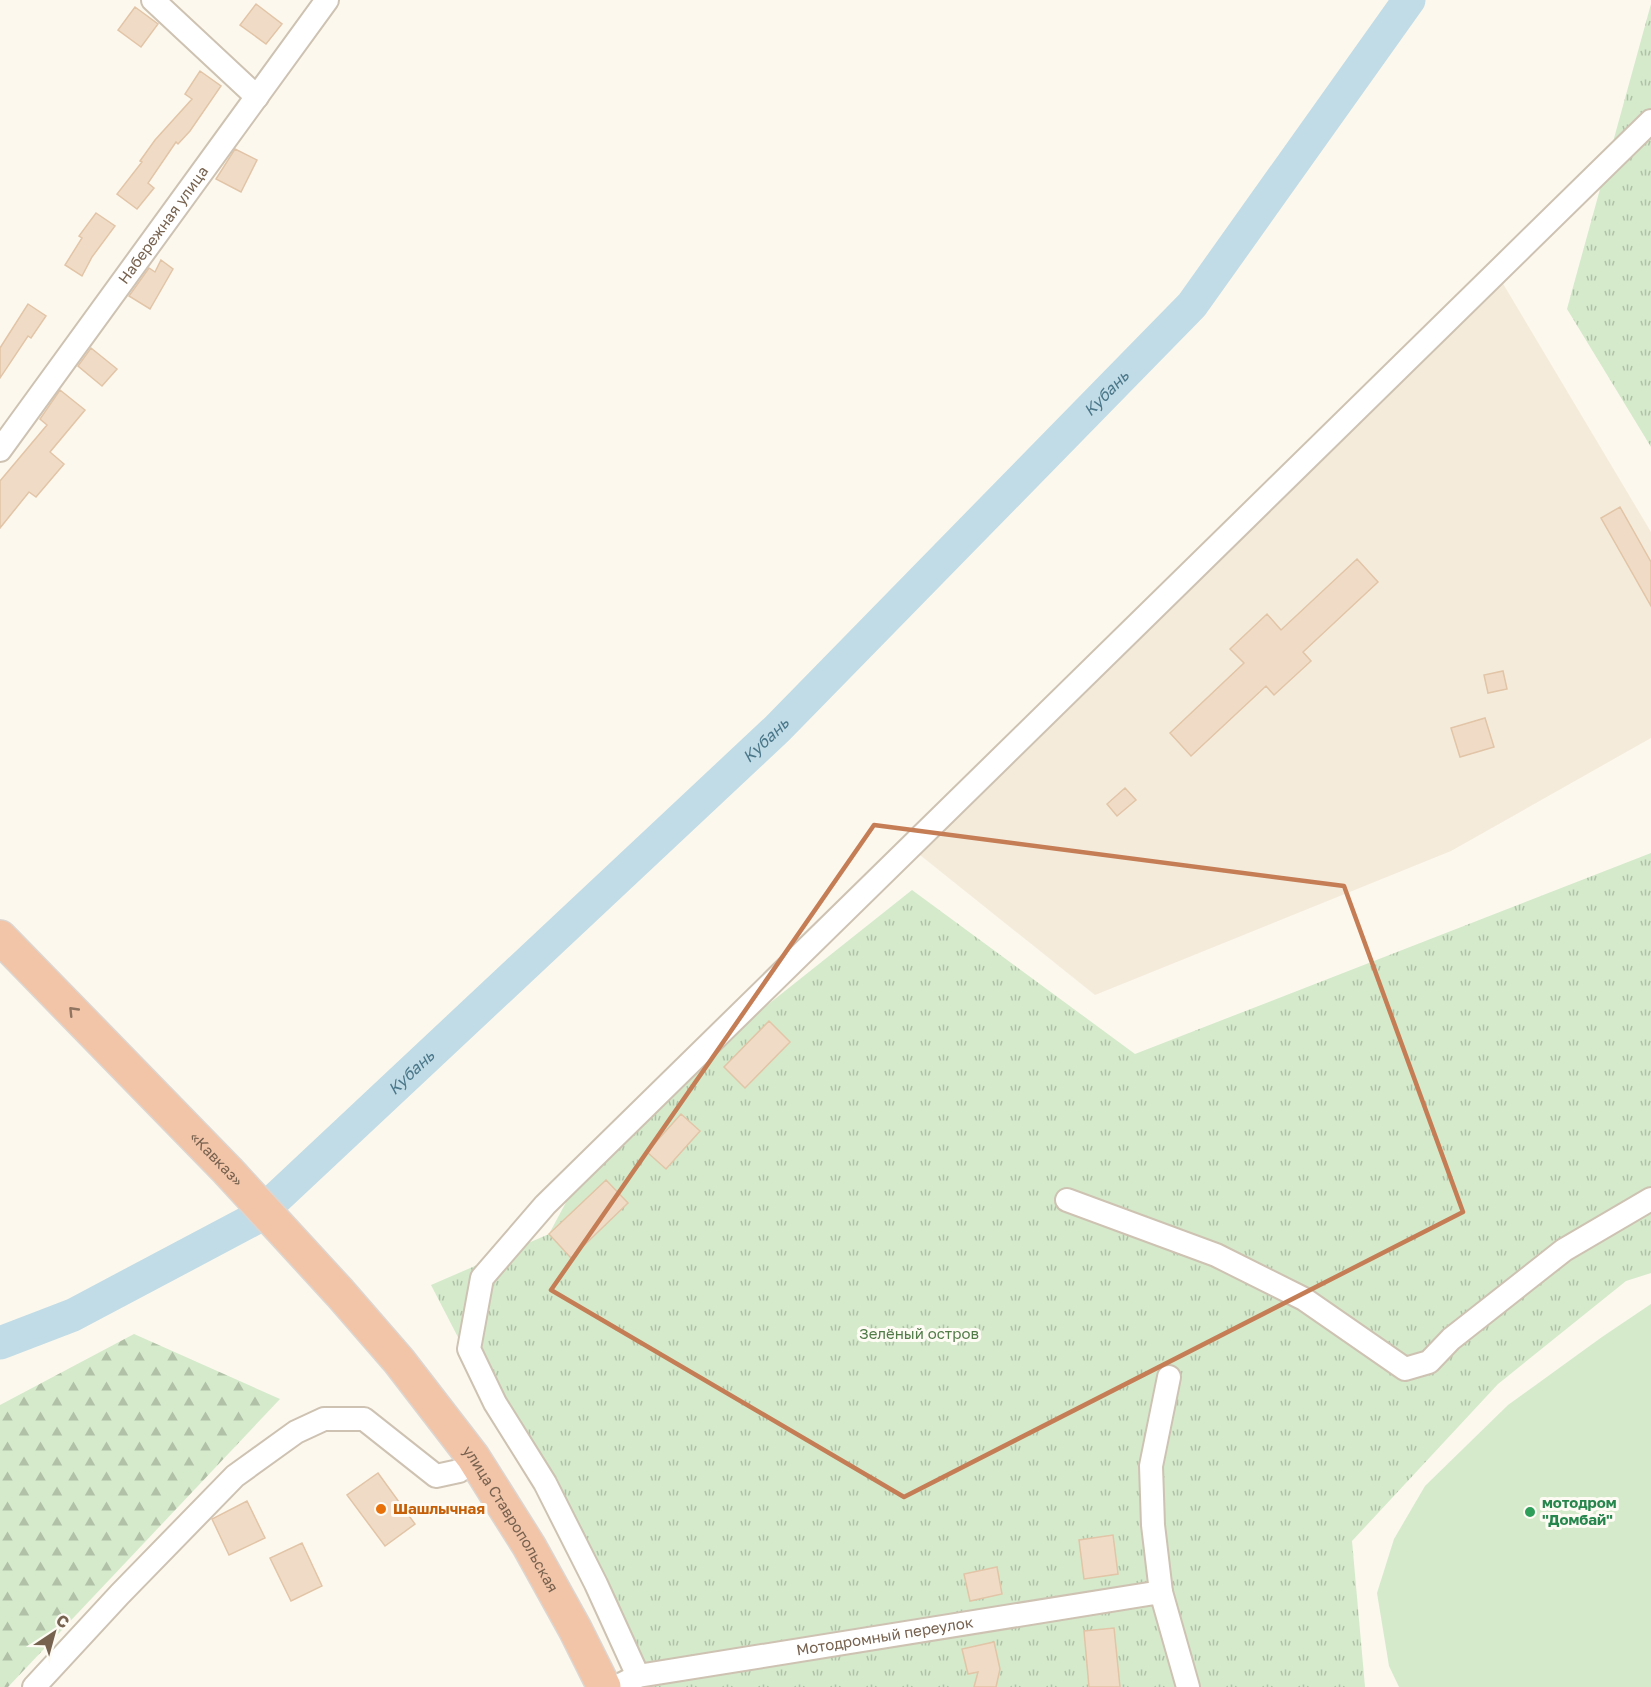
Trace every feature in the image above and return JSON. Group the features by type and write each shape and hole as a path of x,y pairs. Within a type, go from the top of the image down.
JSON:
{"highway":[{"name":"«Кавказ»","path":"0,938 14,973 247,1219 392,1366"},
{"name":"улица Ставропольская","path":"392,1366 459,1471 543,1611 582,1687"},
{"name":"улица Ставропольская","path":"392,1366 473,1457 529,1546 604,1687"}],"street":[{"path":"153,0 256,97"},
{"name":"Набережная улица","path":"0,450 327,0"},
{"path":"638,1676 596,1584 545,1483 495,1403 469,1348 482,1278 545,1205 1651,120"},
{"path":"1067,1200 1216,1255 1304,1299 1405,1368 1429,1362 1452,1339 1564,1250 1651,1199"},
{"path":"1169,1377 1151,1466 1153,1525 1161,1592 1188,1687"},
{"path":"34,1687 120,1594 235,1476 296,1432 324,1419 364,1419 436,1476 459,1471"},
{"name":"Мотодромный переулок","path":"616,1687 638,1676 1161,1592"}],"highlighted area":[{"path":"874,825 1344,886 1463,1212 904,1497 551,1290"}],"shaded area":[{"path":"1502,282 1651,532 1651,738 1451,851 1095,995 915,851"}],"green space":[{"path":"1651,4 1651,447 1567,309"},
{"name":"Зелёный остров","path":"1651,853 1651,1273 1626,1281 1498,1384 1352,1541 1365,1687 639,1687 431,1285 549,1234 601,1137 912,890 1135,1054"},
{"name":"мотодром \"Домбай\"","path":"1651,1304 1651,1687 1399,1687 1389,1666 1377,1593 1394,1539 1425,1486 1508,1405"},
{"path":"134,1334 280,1399 8,1687 0,1687 0,1405"}],"building":[{"path":"256,4 282,24 266,44 240,25"},
{"path":"135,7 158,24 141,47 118,30"},
{"path":"200,71 221,86 190,131 178,144 176,142 148,183 154,188 137,209 117,194 142,162 140,161 155,140 192,99 185,94"},
{"path":"235,149 257,160 241,192 216,179"},
{"path":"96,213 115,226 92,257 82,276 65,265 82,238 79,236"},
{"path":"161,260 173,269 150,309 129,296 149,268 155,272"},
{"path":"28,304 46,316 31,338 28,336 0,378 0,348"},
{"path":"91,348 117,369 102,386 78,366"},
{"path":"60,390 85,410 50,452 64,464 36,497 29,492 0,528 0,481 47,425 40,419"},
{"path":"1620,507 1651,562 1651,606 1601,518"},
{"path":"1357,559 1378,582 1303,652 1311,661 1274,695 1266,686 1191,756 1170,733 1244,663 1230,649 1267,614 1281,630"},
{"path":"1503,671 1507,689 1488,693 1484,675"},
{"path":"1485,718 1494,747 1460,757 1451,728"},
{"path":"1125,788 1136,800 1117,816 1107,804"},
{"path":"769,1021 790,1042 745,1088 724,1067"},
{"path":"681,1114 700,1131 666,1169 647,1152"},
{"path":"606,1180 628,1203 571,1258 549,1234"},
{"name":"Шашлычная","path":"378,1473 415,1524 385,1546 347,1495"},
{"path":"247,1501 265,1538 229,1555 212,1519"},
{"path":"1113,1535 1118,1574 1084,1579 1079,1540"},
{"path":"302,1543 322,1586 291,1601 270,1558"},
{"path":"997,1567 1002,1594 970,1601 964,1574"},
{"path":"1114,1628 1120,1687 1089,1687 1084,1631"},
{"path":"994,1642 1000,1669 996,1687 974,1687 978,1672 968,1674 962,1649"}],"waterway":[{"name":"Кубань","path":"0,1343 73,1315 254,1219 777,729 1192,305 1409,0"}],"place":[{"name":"Шашлычная","path":"381,1509"},
{"name":"мотодром \"Домбай\"","path":"1530,1512"}]}
